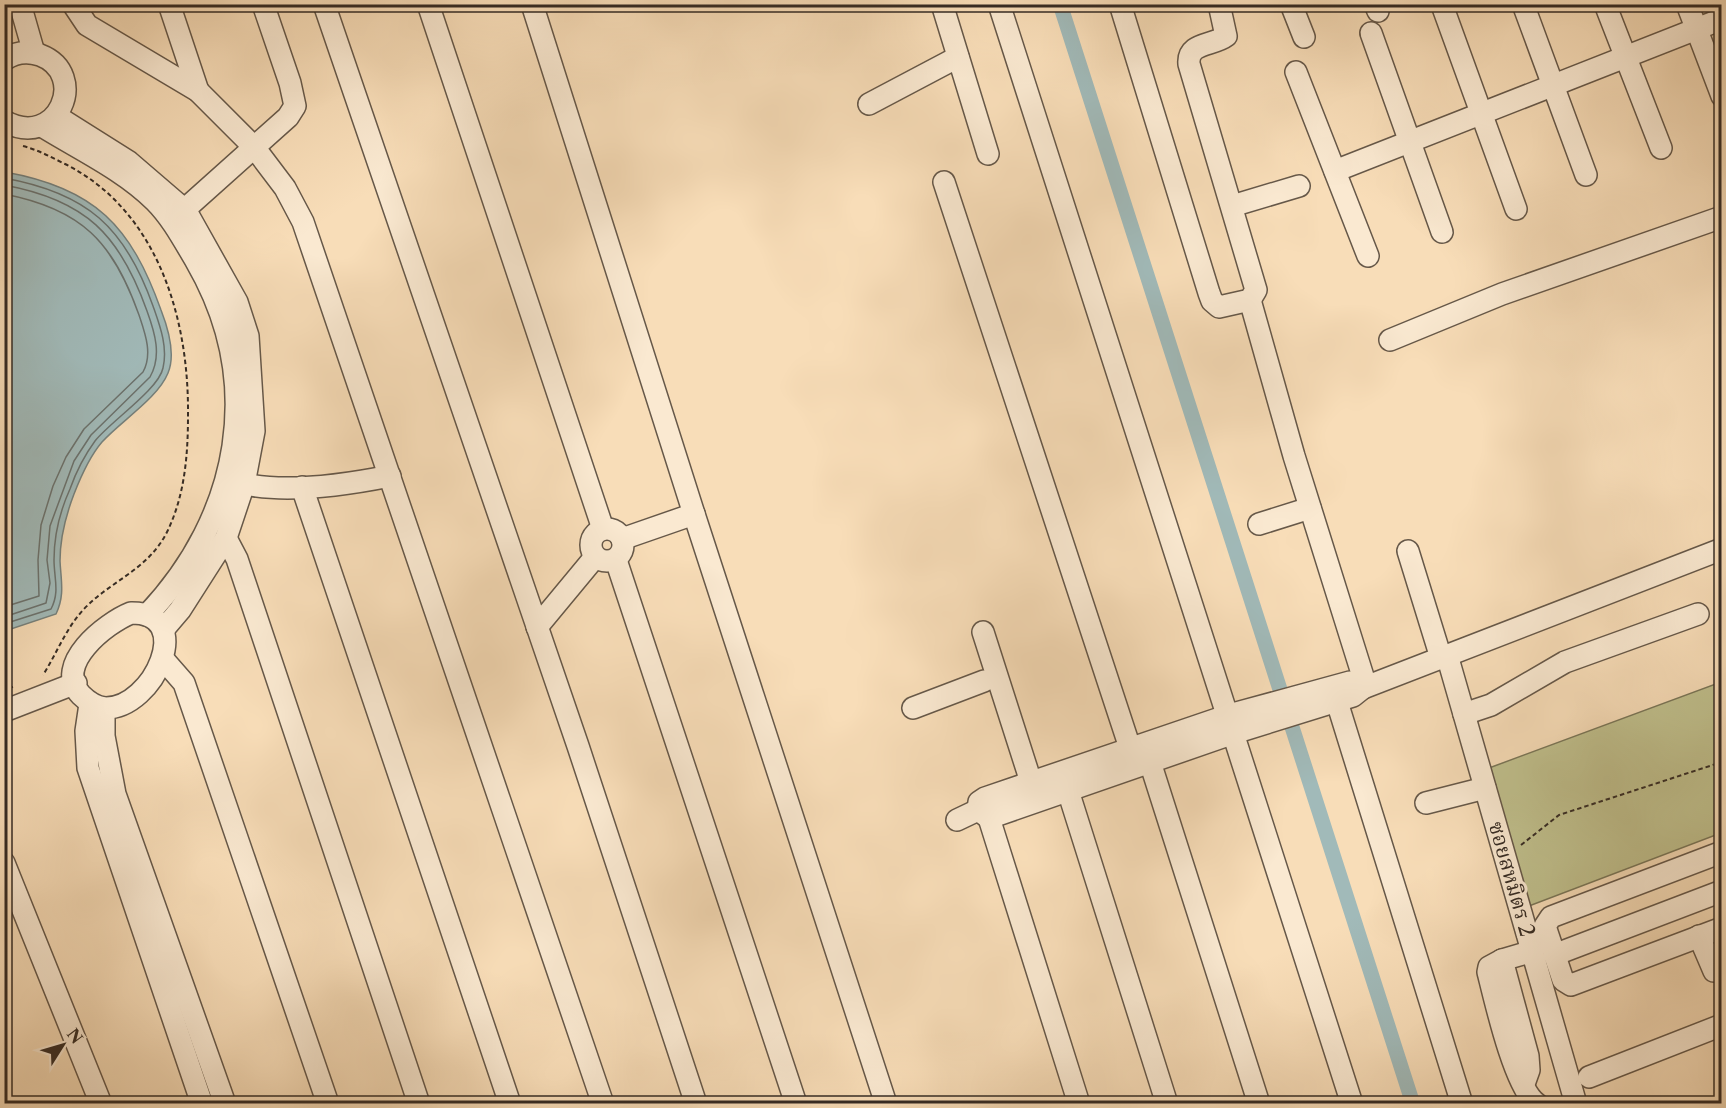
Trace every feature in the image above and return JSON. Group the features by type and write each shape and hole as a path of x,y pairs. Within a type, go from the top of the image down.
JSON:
{"street":[{"path":"20,4 34,53"},
{"path":"73,4 87,25 198,91 255,147 285,188 303,222 603,1104"},
{"path":"169,4 198,91"},
{"path":"178,216 288,117 295,106 290,83 263,4"},
{"path":"324,4 537,627 696,1104"},
{"path":"428,4 603,529"},
{"path":"532,4 694,514 886,1104"},
{"path":"942,4 988,154"},
{"path":"999,4 1352,1104"},
{"path":"1120,4 1212,301 1219,306 1250,300 1255,294 1255,285 1189,57 1194,49 1226,36 1219,4"},
{"path":"1291,4 1304,37"},
{"path":"1442,4 1516,208"},
{"path":"1524,4 1587,175"},
{"path":"1605,4 1661,148"},
{"path":"1688,4 1722,96"},
{"path":"1335,171 1722,19"},
{"path":"1371,33 1442,232"},
{"path":"4,60 21,52 34,53 46,58 57,66 63,78 65,91 63,105 49,121 23,128 4,121"},
{"path":"869,104 958,57"},
{"path":"1296,72 1368,256"},
{"path":"49,121 129,162 178,216 237,302 248,336 254,431 235,481 226,538 186,603 163,630"},
{"path":"944,182 1139,759 1259,1104"},
{"path":"1232,206 1299,186"},
{"path":"1390,340 1502,294 1722,217"},
{"path":"1250,300 1365,687"},
{"path":"235,481 302,487 349,484 390,476"},
{"path":"147,615 171,589 201,544 224,492 235,481"},
{"path":"302,487 510,1104"},
{"path":"1259,524 1310,508"},
{"path":"622,539 694,514"},
{"path":"595,557 591,540 603,529"},
{"path":"595,557 605,562 616,560 623,550 622,539 615,531 603,529"},
{"path":"226,538 237,560 419,1104"},
{"path":"957,820 984,814 1065,781 1139,759 1231,724 1325,697 1350,682 1365,687 1722,549"},
{"name":"ซอยสหมิตร 2","path":"1408,551 1464,714 1575,1101"},
{"path":"537,627 595,557"},
{"path":"616,560 796,1104"},
{"path":"131,613 147,615 155,619 163,630 165,645 163,659 136,696 123,705 97,706 78,693 73,674 80,654 95,634 116,619 131,613"},
{"path":"1464,714 1491,705 1565,662 1698,614"},
{"path":"978,636 1024,784 984,681 978,636"},
{"path":"163,659 184,683 328,1104"},
{"path":"913,708 984,681"},
{"path":"4,711 76,683"},
{"path":"1325,697 1462,1104"},
{"path":"97,706 115,794 183,1015 201,1104"},
{"path":"1065,781 1024,784 979,802 1079,1104"},
{"path":"1065,781 1167,1104"},
{"path":"1426,803 1485,788"},
{"path":"1722,852 1551,916 1545,926 1563,980 1571,985 1722,928"},
{"path":"4,863 101,1104"},
{"path":"1554,955 1722,891"},
{"path":"1699,936 1714,971 1722,972"},
{"path":"1533,951 1502,960 1528,1056 1529,1070 1524,1084 1537,1104"},
{"path":"183,1015 225,1104"},
{"path":"1588,1077 1722,1025"},
{"path":"1551,1104 1575,1101"}],"path":[{"path":"19,145 35,149 104,187 140,227 174,299 186,370 188,404 188,439 183,483 177,508 166,533 148,560 85,608 65,632 43,677"},
{"path":"4,689 16,686"},
{"path":"1505,857 1559,815 1722,762"}],"green space":[{"path":"1721,682 1721,833 1529,906 1489,768"}],"water":[{"path":"5,172 63,188 106,216 137,255 149,281 166,325 171,358 168,373 163,382 148,400 102,442 80,480 68,510 62,535 60,561 62,582 56,614 5,631"}],"waterway":[{"path":"1060,4 1413,1104"}]}
